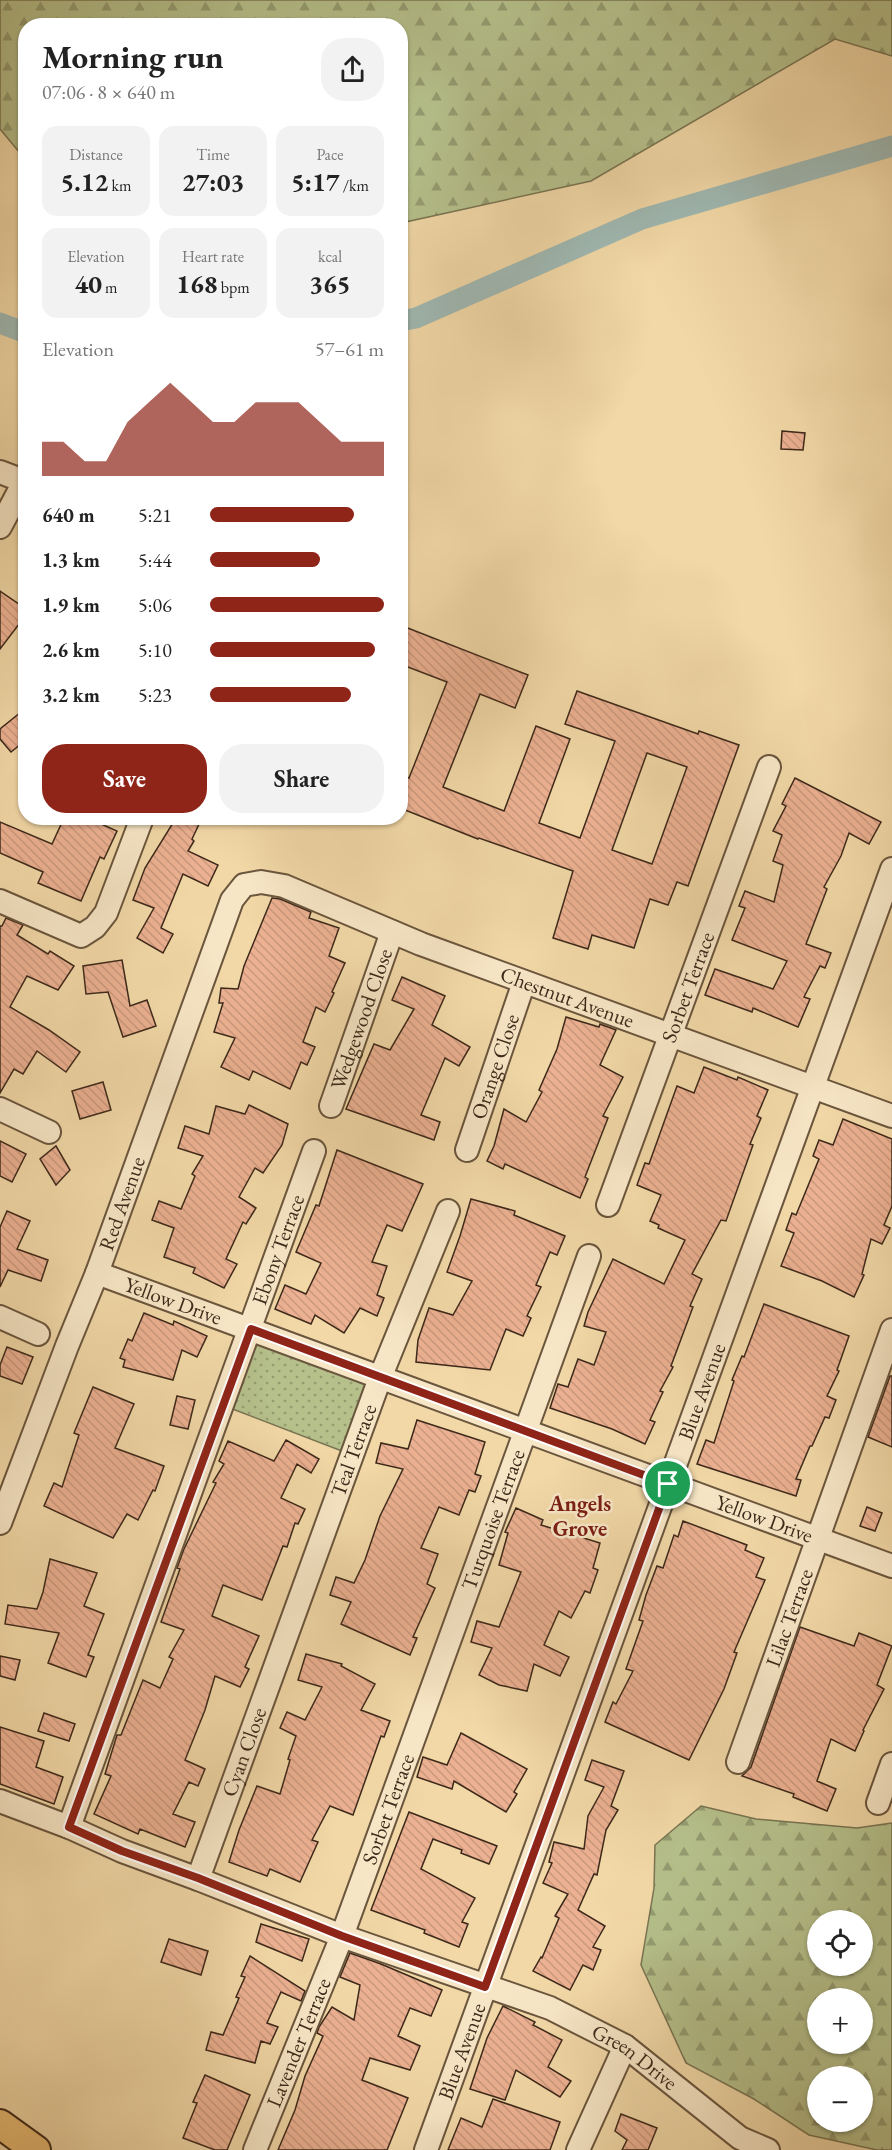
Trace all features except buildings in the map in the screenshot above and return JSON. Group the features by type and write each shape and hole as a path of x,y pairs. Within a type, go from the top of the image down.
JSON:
{"main road":[{"path":"0,2124 36,2150"},
{"path":"0,2145 15,2150"}],"street":[{"path":"0,472 18,479"},
{"path":"0,527 18,495"},
{"name":"Sorbet Terrace","path":"608,1205 769,767"},
{"path":"0,901 81,936 95,927 106,913 139,825"},
{"name":"Blue Avenue","path":"426,2150 892,869"},
{"name":"Chestnut Avenue","path":"244,885 261,882 284,886 392,932 524,982 892,1116"},
{"name":"Red Avenue","path":"0,1523 97,1273 232,900 244,885"},
{"name":"Wedgewood Close","path":"331,1106 392,932"},
{"name":"Orange Close","path":"467,1150 524,982"},
{"path":"0,1109 49,1132"},
{"name":"Ebony Terrace","path":"69,1827 314,1151"},
{"name":"Teal Terrace","path":"290,1626 380,1378 448,1211"},
{"name":"Turquoise Terrace","path":"435,1683 589,1256"},
{"name":"Yellow Drive","path":"97,1273 892,1566"},
{"path":"0,1317 38,1334"},
{"name":"Lilac Terrace","path":"738,1761 891,1334"},
{"name":"Cyan Close","path":"198,1878 290,1626"},
{"name":"Sorbet Terrace","path":"342,1936 435,1683"},
{"path":"878,1803 892,1764"},
{"name":"Green Drive","path":"0,1801 342,1936 550,2008 625,2046 738,2144 768,2150"},
{"name":"Lavender Terrace","path":"255,2150 342,1936"},
{"path":"578,2150 625,2046"}],"green space":[{"path":"0,0 892,0 892,56 835,39 591,181 408,221 408,18 18,18 18,151 0,129"},
{"path":"255,1340 373,1385 347,1453 230,1408"},
{"path":"701,1806 756,1819 857,1828 892,1823 892,2150 877,2150 809,2135 754,2099 686,2063 641,1965 654,1888 655,1845"}],"waterway":[{"path":"408,320 642,219 892,146"},
{"path":"0,323 18,330"}],"district":[{"name":"Angels Grove","path":"580,1516"}],"route":[{"path":"251,1329 668,1484 485,1987 342,1936 198,1878 122,1851 69,1827 251,1329"}]}
